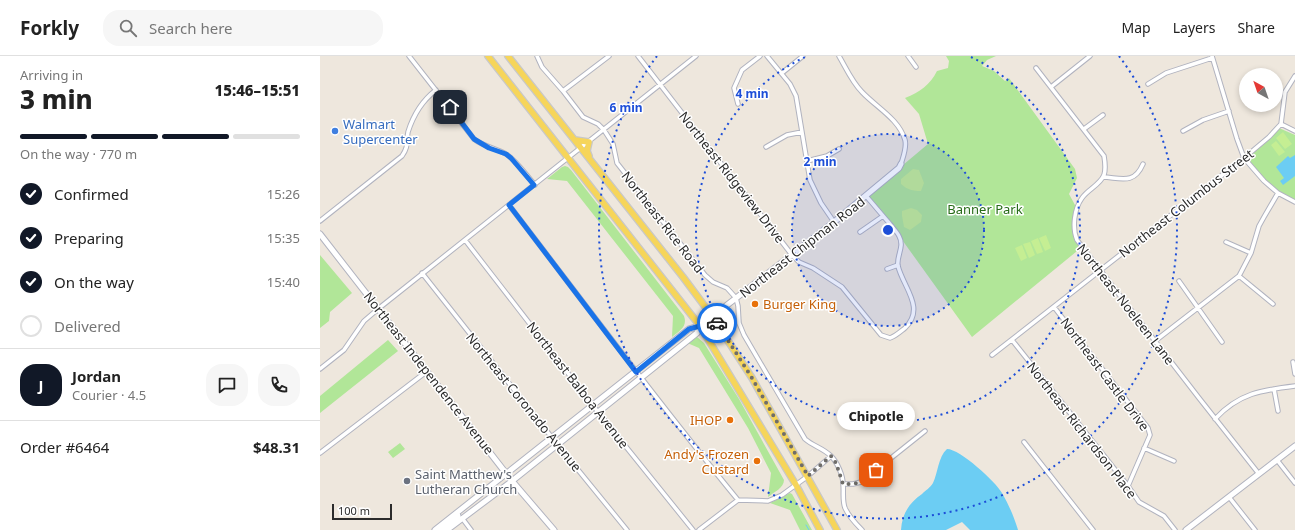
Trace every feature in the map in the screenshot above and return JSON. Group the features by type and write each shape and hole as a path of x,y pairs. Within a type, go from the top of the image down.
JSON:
{"main road":[{"path":"488,56 700,326 796,485 820,530"},
{"path":"508,56 683,277 712,316 752,378 837,530"},
{"path":"574,140 590,142 587,151 590,160"},
{"name":"Northeast Chipman Road","path":"447,530 512,481 696,333 700,326 712,316 834,222 899,168 901,164"},
{"name":"Northeast Independence Avenue","path":"320,234 512,481 554,530"},
{"name":"Northeast Chipman Road","path":"435,530 689,329 700,326"},
{"path":"662,350 667,356"},
{"path":"1186,530 1295,446"},
{"path":"442,530 456,520 458,516 457,513"}],"street":[{"path":"409,56 474,139 489,148 506,154 534,185"},
{"name":"Northeast Rice Road","path":"537,56 542,67 583,117 598,124 604,130 613,144 617,163 705,275 713,282 727,288 736,298"},
{"path":"563,91 609,56"},
{"name":"Northeast Ridgeview Drive","path":"638,56 792,255 799,262 814,268 842,287 881,335 886,338 894,337 906,327 915,311 898,265"},
{"path":"320,370 344,350 364,321 378,308 590,142 696,56"},
{"path":"738,104 734,88 742,70 760,56"},
{"path":"767,56 790,84 796,96 810,180 821,203 834,222"},
{"path":"782,73 803,56"},
{"path":"839,56 862,92 892,120 900,130 905,141 905,153 901,164"},
{"path":"908,56 916,67"},
{"path":"1051,87 1090,56"},
{"path":"1148,84 1166,73 1212,57 1244,158 1264,181 1278,193 1295,202"},
{"path":"1036,68 1104,156 1103,177 1121,180 1130,178 1138,174 1143,164"},
{"path":"1295,76 1285,92 1281,124 1295,131"},
{"path":"320,221 402,156 407,146 409,131 421,105 436,90"},
{"path":"1184,131 1203,120 1229,111"},
{"path":"1084,129 1103,115"},
{"name":"Northeast Columbus Street","path":"992,355 1244,158 1269,137 1281,124"},
{"path":"766,147 787,135 802,132"},
{"path":"807,161 827,156 839,148"},
{"name":"Northeast Noeleen Lane","path":"1103,177 1082,198 1078,205 1074,227 1074,233 1077,240 1259,474"},
{"path":"1155,341 1239,276 1251,252 1259,226 1278,193"},
{"path":"866,196 900,237 902,246 898,258 898,265 888,269"},
{"path":"509,205 693,446 738,500"},
{"path":"860,232 883,216"},
{"name":"Northeast Balboa Avenue","path":"465,240 593,406 693,530"},
{"path":"1226,242 1251,252"},
{"name":"Northeast Coronado Avenue","path":"422,273 552,438 627,530"},
{"path":"1239,276 1273,304"},
{"path":"1179,281 1222,342"},
{"path":"736,298 739,323 744,335 805,439 821,448 831,456 836,463 843,484 842,496 845,508 862,530"},
{"name":"Northeast Castle Drive","path":"1054,306 1148,428 1150,435 1128,486"},
{"name":"Northeast Richardson Place","path":"1012,340 1128,486 1138,502 1164,516 1175,530"},
{"path":"1293,362 1295,374"},
{"path":"320,453 426,372"},
{"path":"1215,419 1233,403 1251,393 1295,386"},
{"path":"1274,389 1278,411"},
{"path":"843,484 861,482 925,431"},
{"path":"1024,442 1092,530"},
{"path":"1144,448 1174,461"},
{"path":"699,530 738,500 768,502 782,495 808,476 831,456"},
{"path":"1277,460 1295,482"},
{"path":"1229,497 1255,530"},
{"path":"462,518 472,530"}],"green space":[{"name":"Banner Park","path":"946,56 996,56 987,60 982,66 994,71 1005,81 1009,78 1075,169 1077,178 1069,194 1075,205 1074,233 1082,247 972,337 900,237 866,196 928,144 919,114 905,98 924,88 937,71 948,68 949,61"},
{"path":"1279,128 1295,135 1295,200 1270,184 1249,161 1248,157"},
{"path":"1283,132 1292,144 1285,149 1276,138"},
{"path":"1276,141 1285,152 1279,156 1271,145"},
{"path":"565,166 571,170 684,316 684,326 672,337 673,316 567,181 547,179"},
{"path":"913,169 919,170 924,183 921,191 910,190 901,184 901,179"},
{"path":"911,208 917,210 922,215 921,222 910,230 904,227 902,211"},
{"path":"1046,235 1051,248 1045,251 1039,238"},
{"path":"1038,238 1043,252 1037,254 1031,241"},
{"path":"1030,242 1035,255 1029,258 1023,244"},
{"path":"1022,245 1027,258 1021,261 1015,248"},
{"path":"320,255 352,293 330,312 329,321 320,328"},
{"path":"693,337 697,337 704,343 739,399 784,480 781,488 768,497 771,473 748,428 699,348 685,342"},
{"path":"388,340 398,351 320,413 320,396"},
{"path":"400,443 405,449 393,458 388,452"},
{"path":"790,493 792,494 812,530 800,530 790,510 770,503"}],"water":[{"path":"1295,155 1295,176 1283,185 1280,181 1284,178 1276,167 1288,156 1290,158"},
{"path":"947,449 953,450 969,460 993,481 1002,493 1018,530 970,530 962,522 946,530 901,530 907,509 913,501 933,483 942,456"}],"waterway":[{"path":"806,525 809,530"}],"way so far":[{"path":"717,323 752,378 808,476 831,456 836,463 843,484 861,482 876,470"}],"place":[{"name":"Walmart Supercenter","path":"335,131"},
{"name":"Burger King","path":"755,304"},
{"name":"IHOP","path":"730,420"},
{"name":"Andy's Frozen Custard","path":"757,461"},
{"name":"Chipotle","path":"876,470"},
{"name":"Saint Matthew's Lutheran Church","path":"407,481"}],"route":[{"path":"450,107 474,139 489,148 506,154 534,185 509,205 636,372 689,329 700,326 712,316 717,323"}]}
